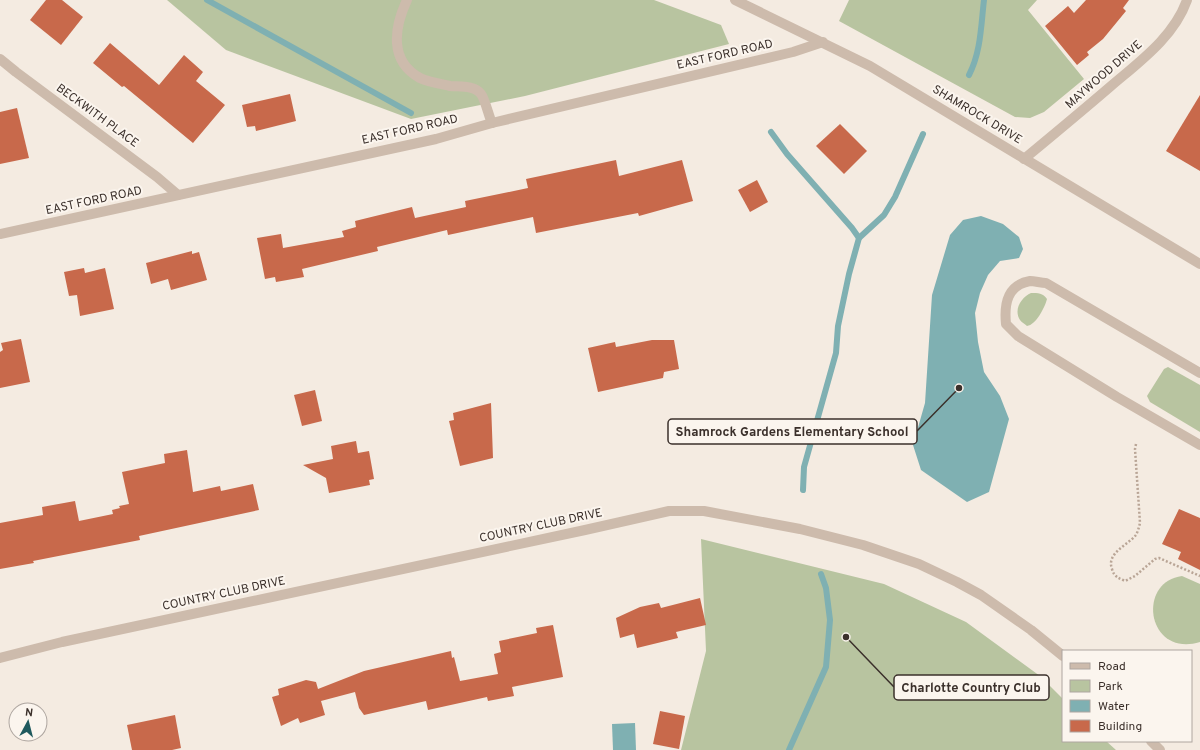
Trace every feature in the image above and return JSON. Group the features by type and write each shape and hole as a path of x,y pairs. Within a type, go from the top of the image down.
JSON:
{"street":[{"path":"407,0 396,30 398,50 406,68 421,79 451,86 470,87 481,94 492,123"},
{"name":"SHAMROCK DRIVE","path":"735,0 870,66 1200,264"},
{"name":"MAYWOOD DRIVE","path":"1024,159 1153,50 1177,21 1187,0"},
{"name":"EAST FORD ROAD","path":"0,234 436,139 492,123 793,52 823,42"},
{"name":"BECKWITH PLACE","path":"0,59 157,177 178,195"},
{"path":"1200,373 1046,283 1030,281 1017,286 1007,298 1005,311 1006,324 1018,336 1200,445"},
{"name":"COUNTRY CLUB DRIVE","path":"0,658 56,644 585,530 669,510 704,511 800,529 863,545 919,564 957,582 981,596 1031,630 1062,655"},
{"path":"1152,742 1160,750"}],"path":[{"path":"1136,444 1135,449 1140,523 1136,535 1113,555 1111,560 1111,568 1116,577 1125,581 1135,576 1155,559 1159,558 1200,576"}],"green space":[{"path":"167,0 654,0 721,25 729,44 525,96 411,119 226,50"},
{"path":"849,0 1037,0 1028,10 1084,79 1044,112 1030,118 1015,117 839,21"},
{"path":"1031,293 1040,294 1047,299 1037,319 1027,326 1021,322 1018,316 1018,308 1024,297"},
{"path":"1168,367 1200,385 1200,432 1150,402 1147,396 1164,369"},
{"path":"701,539 884,584 966,622 1040,676 1062,698 1062,742 1107,742 1116,750 681,750 706,651"},
{"path":"1182,576 1200,584 1200,642 1182,644 1168,639 1159,630 1154,617 1154,604 1158,591 1167,581"}],"water":[{"path":"981,216 1003,224 1019,237 1023,249 1019,258 1000,261 988,275 980,293 975,313 978,342 984,372 1000,396 1009,419 989,492 967,502 921,470 913,445 925,403 932,295 950,235 963,220"},
{"path":"635,723 636,750 613,750 612,724"}],"building":[{"path":"46,0 62,0 83,17 61,45 30,20"},
{"path":"1086,0 1129,0 1123,8 1126,11 1103,39 1087,52 1089,55 1077,65 1045,26 1068,6 1074,13"},
{"path":"110,43 159,85 184,55 203,72 196,81 225,105 193,143 124,86 122,87 93,63"},
{"path":"290,94 296,121 256,131 255,126 247,127 242,105"},
{"path":"1200,95 1200,171 1166,151"},
{"path":"17,108 29,158 0,164 0,112"},
{"path":"840,124 867,151 844,174 816,146"},
{"path":"616,160 619,176 682,160 693,201 639,216 638,213 536,233 533,217 448,235 447,230 377,247 378,251 302,269 304,277 276,282 275,277 265,279 257,238 281,234 283,248 344,237 342,231 356,227 355,221 412,207 415,218 466,207 465,201 528,188 526,179"},
{"path":"757,180 768,202 750,212 738,190"},
{"path":"192,251 192,254 199,252 207,280 171,290 168,279 151,284 146,263"},
{"path":"84,268 85,273 105,268 114,309 80,316 77,295 69,296 64,272"},
{"path":"21,339 30,382 0,388 0,352 3,350 1,343"},
{"path":"652,340 674,340 679,369 664,372 663,378 598,392 588,348 615,342 616,347"},
{"path":"315,390 322,421 302,426 294,395"},
{"path":"491,403 493,458 460,466 449,421 454,420 453,413"},
{"path":"356,441 358,453 369,451 374,479 369,480 370,485 329,493 326,478 303,465 333,459 331,446"},
{"path":"187,450 193,492 220,486 221,491 253,484 259,510 139,536 140,540 0,569 0,523 43,515 42,507 75,501 79,521 113,514 112,510 120,508 119,506 129,504 122,472 165,463 164,454"},
{"path":"1179,509 1200,518 1200,570 1178,559 1181,552 1162,544"},
{"path":"700,598 706,625 676,632 678,638 637,648 634,634 620,638 616,618 640,607 659,603 661,608"},
{"path":"553,625 563,677 512,687 514,696 488,701 487,697 428,710 426,701 364,715 359,708 355,692 321,701 325,715 300,723 298,718 281,726 272,697 279,695 278,689 306,680 316,682 318,689 364,671 451,651 460,681 498,674 494,654 501,652 499,641 537,633 536,628"},
{"path":"660,711 685,716 679,749 653,744"},
{"path":"175,715 181,748 172,750 132,750 127,725"}],"waterway":[{"path":"207,0 411,113"},
{"path":"969,75 978,48 984,0"},
{"path":"771,132 787,154 859,238"},
{"path":"803,490 804,467 836,353 838,326 849,274 859,238 884,215 895,197 923,134"},
{"path":"789,750 826,667 830,620 826,588 821,574"}],"place":[{"name":"Shamrock Gardens Elementary School","path":"959,388"},
{"name":"Charlotte Country Club","path":"846,637"}]}
